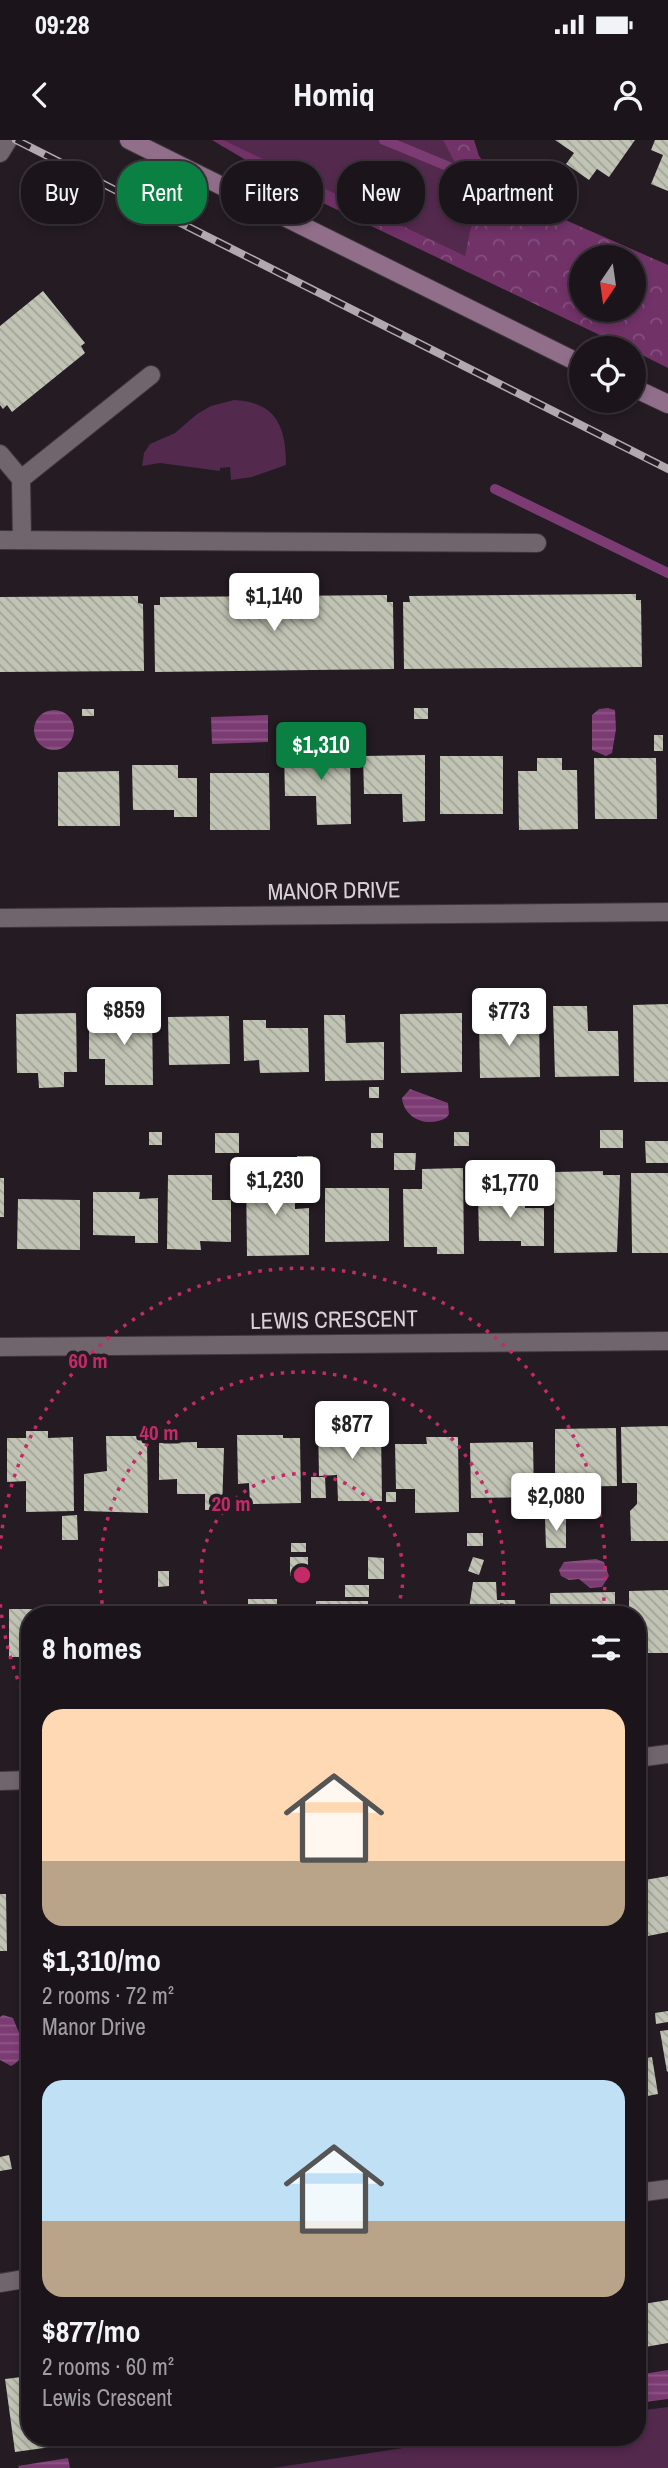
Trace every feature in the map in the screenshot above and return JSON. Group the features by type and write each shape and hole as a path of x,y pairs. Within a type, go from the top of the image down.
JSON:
{"main road":[{"path":"130,140 569,358"},
{"path":"646,394 668,404"}],"street":[{"path":"0,153 8,140"},
{"path":"21,479 151,375"},
{"path":"0,454 21,479 22,540"},
{"path":"0,540 537,544"},
{"name":"MANOR DRIVE","path":"0,918 668,912"},
{"name":"LEWIS CRESCENT","path":"0,1347 668,1340"},
{"path":"646,1757 668,1754"},
{"path":"0,1781 21,1780"},
{"path":"646,2192 668,2189"},
{"path":"0,2283 21,2280"}],"green space":[{"path":"212,140 474,140 483,161 439,161 439,224 575,224 622,245 569,245 569,320 367,224 425,224 425,161 337,161 337,210 323,203 323,161 248,161"},
{"path":"646,255 668,265 668,368 646,357 646,336 602,336 572,322 646,322"}],"shaded area":[{"path":"223,140 443,140 454,161 439,161 439,224 472,224 465,256 398,224 425,224 425,161 337,161 337,195 323,188 323,161 267,161"},
{"path":"234,400 260,406 276,419 284,439 286,465 252,477 231,480 230,467 220,468 220,471 160,463 142,466 144,453 150,444 175,433 211,406"},
{"path":"599,709 615,710 616,729 612,753 606,756 592,750 592,715"},
{"path":"54,710 68,716 74,730 68,744 54,750 40,744 34,730 40,716"},
{"path":"268,715 268,742 212,744 211,717"},
{"path":"410,1089 448,1103 449,1114 439,1121 418,1120 407,1111 402,1098"},
{"path":"596,1559 604,1562 609,1576 602,1587 590,1588 579,1579 569,1580 561,1576 559,1570 564,1562"},
{"path":"3,2015 13,2018 21,2038 21,2057 11,2066 0,2060 0,2017"},
{"path":"668,2370 668,2399 646,2402 646,2374"},
{"path":"668,2407 668,2468 273,2468 416,2446 646,2446 646,2410"},
{"path":"68,2458 70,2468 18,2466"}],"building":[{"path":"555,140 635,140 609,177 597,169 589,180 577,172 577,161 568,161 574,153"},
{"path":"655,140 668,140 668,191 651,184 663,155 651,150"},
{"path":"43,291 85,343 81,346 85,353 12,412 7,405 3,409 0,405 0,326"},
{"path":"636,594 636,600 641,600 642,667 404,669 403,602 410,602 409,596"},
{"path":"387,595 387,602 393,602 394,669 155,672 154,605 160,605 160,597"},
{"path":"138,596 138,603 143,604 144,671 0,672 0,597"},
{"path":"414,708 428,708 428,719 414,719"},
{"path":"82,709 94,709 94,716 82,716"},
{"path":"654,735 663,735 663,751 654,751"},
{"path":"350,750 351,824 317,825 316,796 285,796 284,751"},
{"path":"425,755 425,821 403,822 402,794 364,794 363,756"},
{"path":"440,756 503,756 503,814 440,814"},
{"path":"537,758 562,758 562,770 577,770 578,829 519,830 518,771 537,771"},
{"path":"594,758 656,758 657,819 595,819"},
{"path":"132,765 178,765 178,778 197,778 197,817 174,817 174,810 133,810"},
{"path":"119,771 120,826 58,826 58,772"},
{"path":"210,773 269,773 270,830 210,830"},
{"path":"668,1004 668,1082 634,1082 633,1005"},
{"path":"553,1006 587,1006 588,1031 618,1031 619,1076 555,1077"},
{"path":"152,1009 153,1085 105,1085 105,1059 89,1059 89,1019 114,1019 113,1010"},
{"path":"76,1013 77,1072 64,1072 64,1087 39,1088 38,1073 17,1073 16,1014"},
{"path":"462,1013 462,1072 401,1073 400,1014"},
{"path":"324,1015 345,1015 346,1043 384,1042 384,1080 325,1081"},
{"path":"229,1016 230,1064 169,1065 168,1017"},
{"path":"539,1018 540,1077 480,1078 479,1019"},
{"path":"243,1020 266,1020 266,1028 308,1028 309,1072 260,1073 259,1060 244,1061"},
{"path":"369,1087 379,1087 379,1098 369,1098"},
{"path":"600,1130 623,1130 623,1148 600,1148"},
{"path":"149,1132 162,1132 162,1145 149,1145"},
{"path":"454,1132 469,1132 469,1146 454,1146"},
{"path":"215,1133 239,1133 239,1153 215,1153"},
{"path":"371,1133 383,1133 383,1148 371,1148"},
{"path":"645,1141 668,1141 668,1163 646,1163"},
{"path":"394,1153 416,1153 415,1170 394,1170"},
{"path":"297,1156 313,1156 313,1170 297,1170"},
{"path":"463,1168 464,1254 437,1254 437,1247 404,1247 403,1189 422,1189 422,1169"},
{"path":"603,1171 603,1175 620,1175 617,1252 554,1253 554,1172"},
{"path":"295,1173 295,1209 309,1208 309,1255 247,1256 246,1174"},
{"path":"631,1173 668,1173 668,1253 632,1253"},
{"path":"168,1175 212,1175 212,1200 231,1200 231,1242 200,1241 201,1250 167,1249"},
{"path":"0,1178 4,1178 4,1217 0,1217"},
{"path":"325,1188 389,1188 389,1241 325,1242"},
{"path":"93,1192 140,1192 139,1199 158,1198 158,1243 135,1243 135,1236 93,1235"},
{"path":"525,1194 525,1208 544,1208 544,1246 521,1246 521,1241 479,1241 478,1195"},
{"path":"18,1199 80,1200 80,1250 17,1249"},
{"path":"359,1423 359,1430 381,1430 382,1501 338,1501 337,1475 319,1476 318,1424"},
{"path":"668,1426 668,1541 631,1541 630,1511 637,1504 637,1483 622,1483 621,1427"},
{"path":"616,1428 617,1486 555,1487 555,1429"},
{"path":"26,1431 48,1431 48,1438 73,1437 74,1511 26,1512 26,1481 7,1482 7,1438 26,1438"},
{"path":"237,1435 283,1435 283,1438 300,1438 301,1503 250,1504 249,1483 238,1484"},
{"path":"106,1436 147,1436 148,1513 84,1511 84,1474 107,1471"},
{"path":"426,1437 458,1437 459,1512 415,1513 415,1489 396,1489 395,1444 427,1444"},
{"path":"197,1442 197,1448 224,1448 222,1510 205,1510 205,1494 177,1494 177,1479 159,1480 159,1443"},
{"path":"533,1442 534,1497 471,1498 470,1443"},
{"path":"311,1477 325,1477 326,1498 311,1498"},
{"path":"386,1492 396,1492 396,1502 386,1502"},
{"path":"77,1515 78,1540 62,1540 62,1516"},
{"path":"566,1517 566,1548 546,1548 545,1518"},
{"path":"467,1533 483,1533 483,1546 467,1546"},
{"path":"291,1543 306,1543 306,1552 291,1552"},
{"path":"290,1557 308,1557 308,1576 290,1576"},
{"path":"368,1557 384,1558 384,1579 368,1579"},
{"path":"473,1557 484,1560 479,1575 468,1571"},
{"path":"158,1571 169,1571 169,1586 158,1587"},
{"path":"473,1582 496,1582 497,1600 515,1600 515,1606 469,1606"},
{"path":"345,1585 369,1585 369,1597 345,1597"},
{"path":"668,1590 668,1653 646,1653 646,1606 629,1606 629,1591"},
{"path":"615,1592 615,1606 550,1606 550,1593"},
{"path":"248,1599 277,1599 277,1606 248,1606"},
{"path":"316,1601 368,1601 368,1606 316,1606"},
{"path":"456,1604 456,1606 394,1606"},
{"path":"9,1609 21,1609 21,1657 9,1657"},
{"path":"668,1876 668,1932 648,1936 646,1880"},
{"path":"0,1894 6,1894 7,1951 0,1951"},
{"path":"668,2011 668,2022 656,2024 655,2013"},
{"path":"668,2030 668,2071 667,2072 660,2031"},
{"path":"652,2057 658,2094 646,2096 646,2058"},
{"path":"9,2155 12,2169 0,2171 0,2157"},
{"path":"668,2300 668,2343 646,2347 646,2304"},
{"path":"21,2377 21,2446 58,2446 15,2452 5,2379"}],"waterway":[{"path":"384,140 439,163"},
{"path":"495,489 668,573"}],"railway":[{"path":"16,140 668,469"}]}
